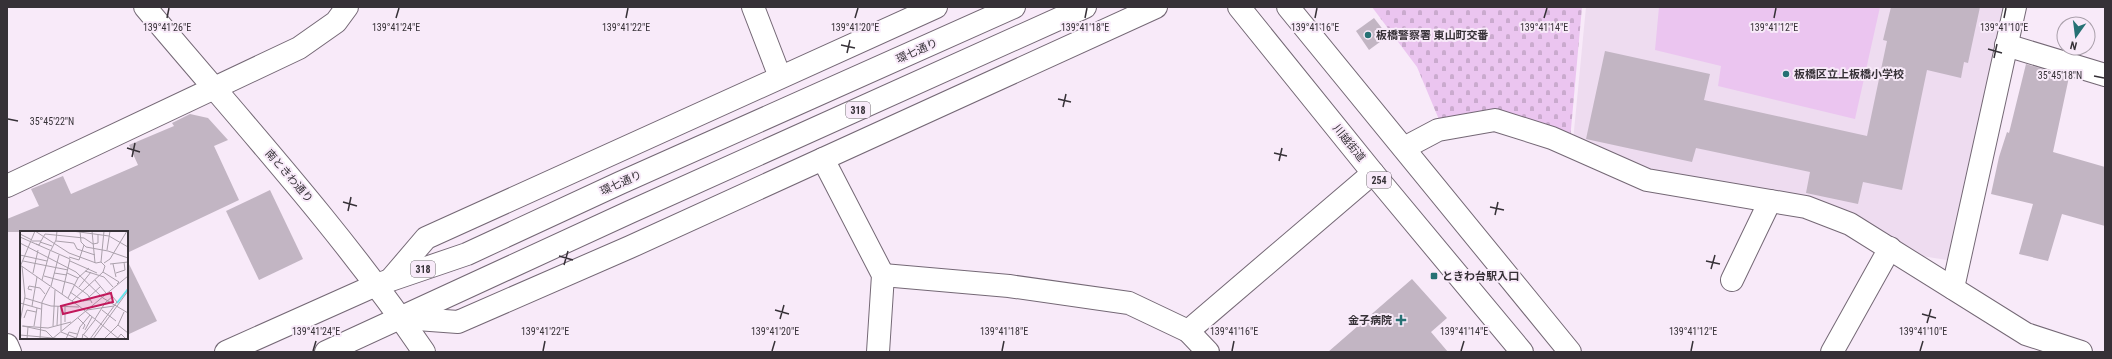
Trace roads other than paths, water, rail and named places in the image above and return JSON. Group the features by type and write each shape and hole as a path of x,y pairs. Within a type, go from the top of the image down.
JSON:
{"main road":[{"name":"南ときわ通り","path":"145,7 332,227 384,282 401,318 424,352"},
{"path":"7,186 215,90 299,48 336,22 347,7"},
{"path":"753,7 780,77"},
{"path":"384,282 426,238 936,7"},
{"name":"環七通り","path":"226,352 384,282 467,254 620,183 1014,7"},
{"name":"318","path":"326,352 630,212 1085,7"},
{"path":"401,318 458,322 630,247 1156,7"},
{"name":"川越街道","path":"1239,7 1373,173 1522,352"},
{"path":"1288,7 1570,352"},
{"path":"1953,288 2015,7"},
{"path":"2006,45 2105,75"},
{"path":"1404,148 1438,130 1495,120 1552,138 1647,180 1806,207 1850,224 2026,334 2081,352"},
{"path":"823,159 883,274 878,352"},
{"path":"1188,332 1373,173"},
{"path":"1732,280 1770,201"},
{"path":"1832,352 1890,248"},
{"path":"883,274 1009,286 1129,303 1188,332 1208,352"},
{"path":"7,345 10,352"}],"place":[{"name":"板橋警察署 東山町交番","path":"1368,35"},
{"name":"板橋区立上板橋小学校","path":"1786,74"},
{"name":"ときわ台駅入口","path":"1434,276"},
{"name":"金子病院","path":"1401,320"}]}
